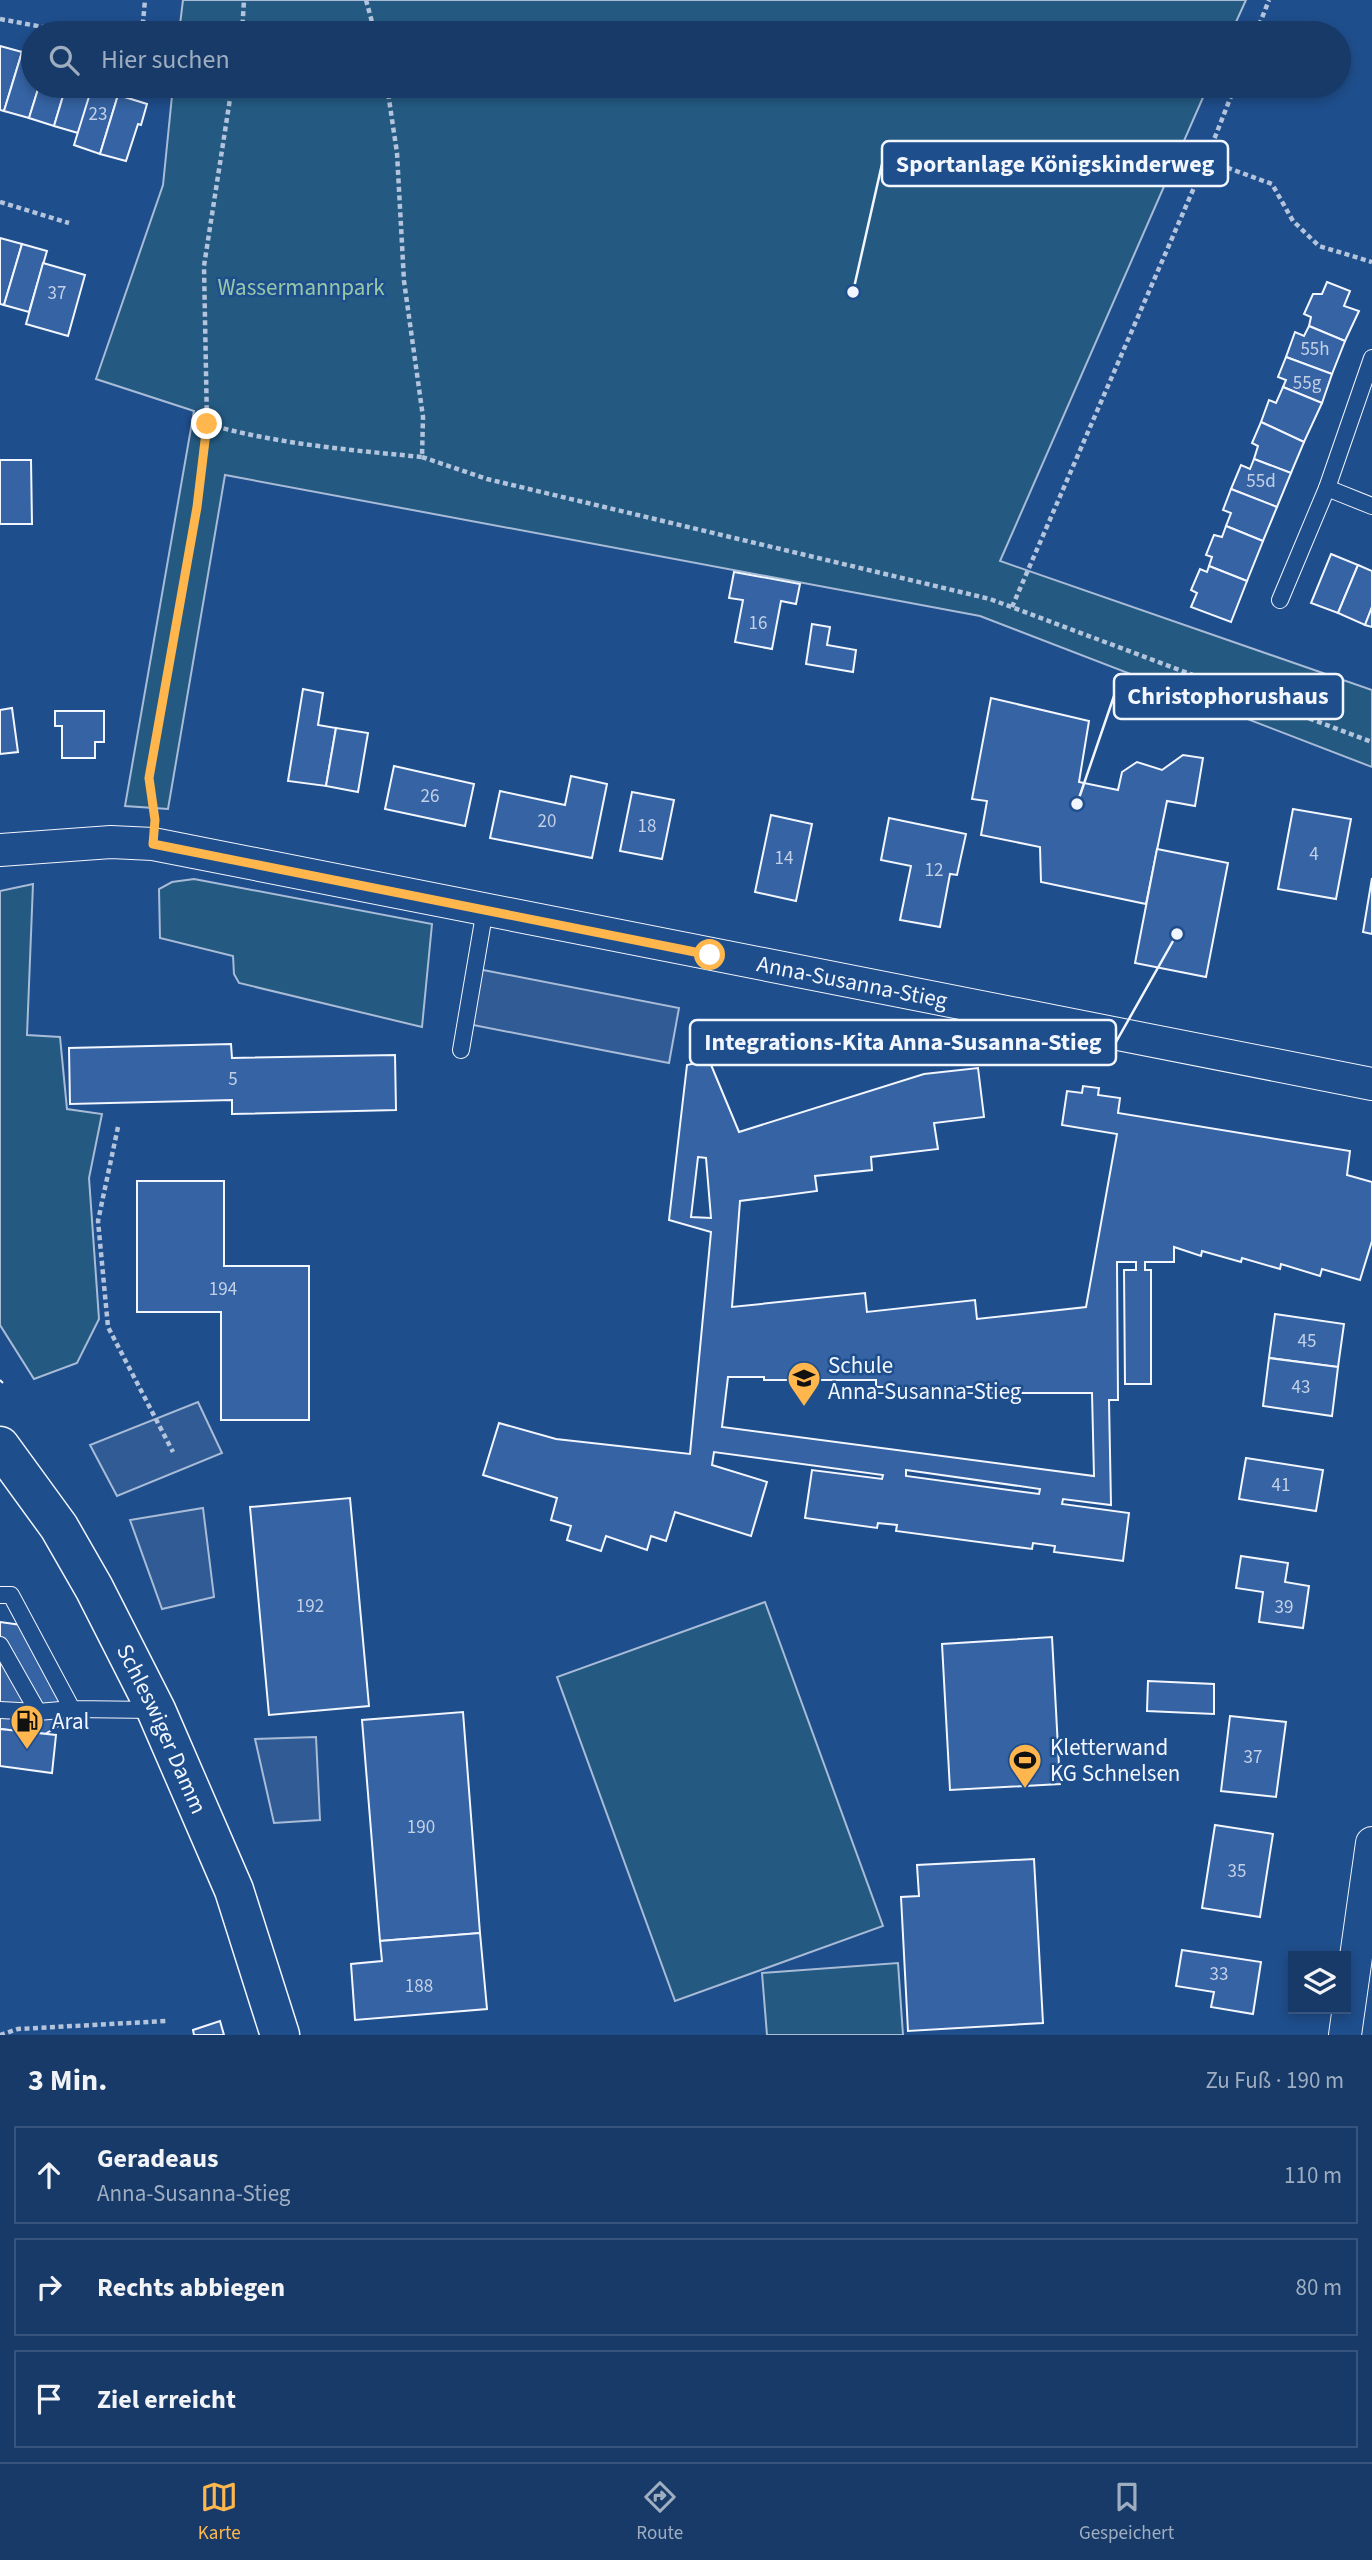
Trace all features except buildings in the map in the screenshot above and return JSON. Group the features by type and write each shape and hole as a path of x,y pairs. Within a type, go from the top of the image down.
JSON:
{"main road":[{"name":"Schleswiger Damm","path":"0,1446 64,1537 94,1588 156,1710 234,1890 280,2035"}],"street":[{"name":"Anna-Susanna-Stieg","path":"0,850 44,845 153,844 1372,1084"},
{"path":"1345,2035 1372,1843"}],"lane":[{"path":"1280,600 1326,488 1372,358"},
{"path":"1326,488 1372,506"},
{"path":"461,1050 485,909"},
{"path":"0,1595 10,1595 72,1709"},
{"path":"0,1645 38,1712"},
{"path":"0,1710 156,1710"}],"path":[{"path":"143,21 145,0"},
{"path":"243,21 244,0"},
{"path":"366,0 372,21"},
{"path":"1261,21 1269,0"},
{"path":"0,19 21,23"},
{"path":"153,844 155,820 149,778 197,507 207,424 204,266 230,98"},
{"path":"389,98 397,153 404,281 423,417 422,457"},
{"path":"1012,607 1206,160 1230,98"},
{"path":"1206,160 1272,184 1293,221 1319,246 1372,262"},
{"path":"0,202 69,223"},
{"path":"207,424 246,435 422,457 487,479 990,599 1372,742"},
{"path":"118,1127 98,1222 108,1327 173,1452"},
{"path":"0,2035 18,2029 166,2021"}],"green space":[{"path":"183,0 1246,0 1236,21 180,21"},
{"name":"Wassermannpark","path":"172,98 1203,98 1000,561 1372,690 1372,767 980,616 225,475 168,809 125,806 194,411 96,379 163,185"},
{"path":"194,879 432,924 422,1027 239,983 234,974 233,956 160,938 159,889 172,882"},
{"path":"33,884 27,1035 60,1037 67,1109 102,1114 89,1178 99,1319 77,1363 34,1379 0,1325 0,891"},
{"path":"765,1602 883,1926 675,2001 557,1677"},
{"path":"898,1963 903,2035 767,2035 762,1973"}],"shaded area":[{"path":"478,969 679,1008 669,1063 468,1024"},
{"path":"198,1402 222,1453 117,1496 90,1445"},
{"path":"203,1508 214,1597 162,1609 130,1520"},
{"path":"316,1737 320,1820 274,1823 255,1739"}],"fence":[{"path":"0,1380 3,1383"}],"place":[{"name":"Sportanlage Königskinderweg","path":"853,292"},
{"name":"Christophorushaus","path":"1077,804"},
{"name":"Integrations-Kita Anna-Susanna-Stieg","path":"1177,934"},
{"name":"Schule Anna-Susanna-Stieg","path":"804,1408"},
{"name":"Aral","path":"27,1751"},
{"name":"Kletterwand KG Schnelsen","path":"1025,1790"}],"route":[{"path":"207,424 197,507 149,778 155,820 153,844 710,955"}]}
